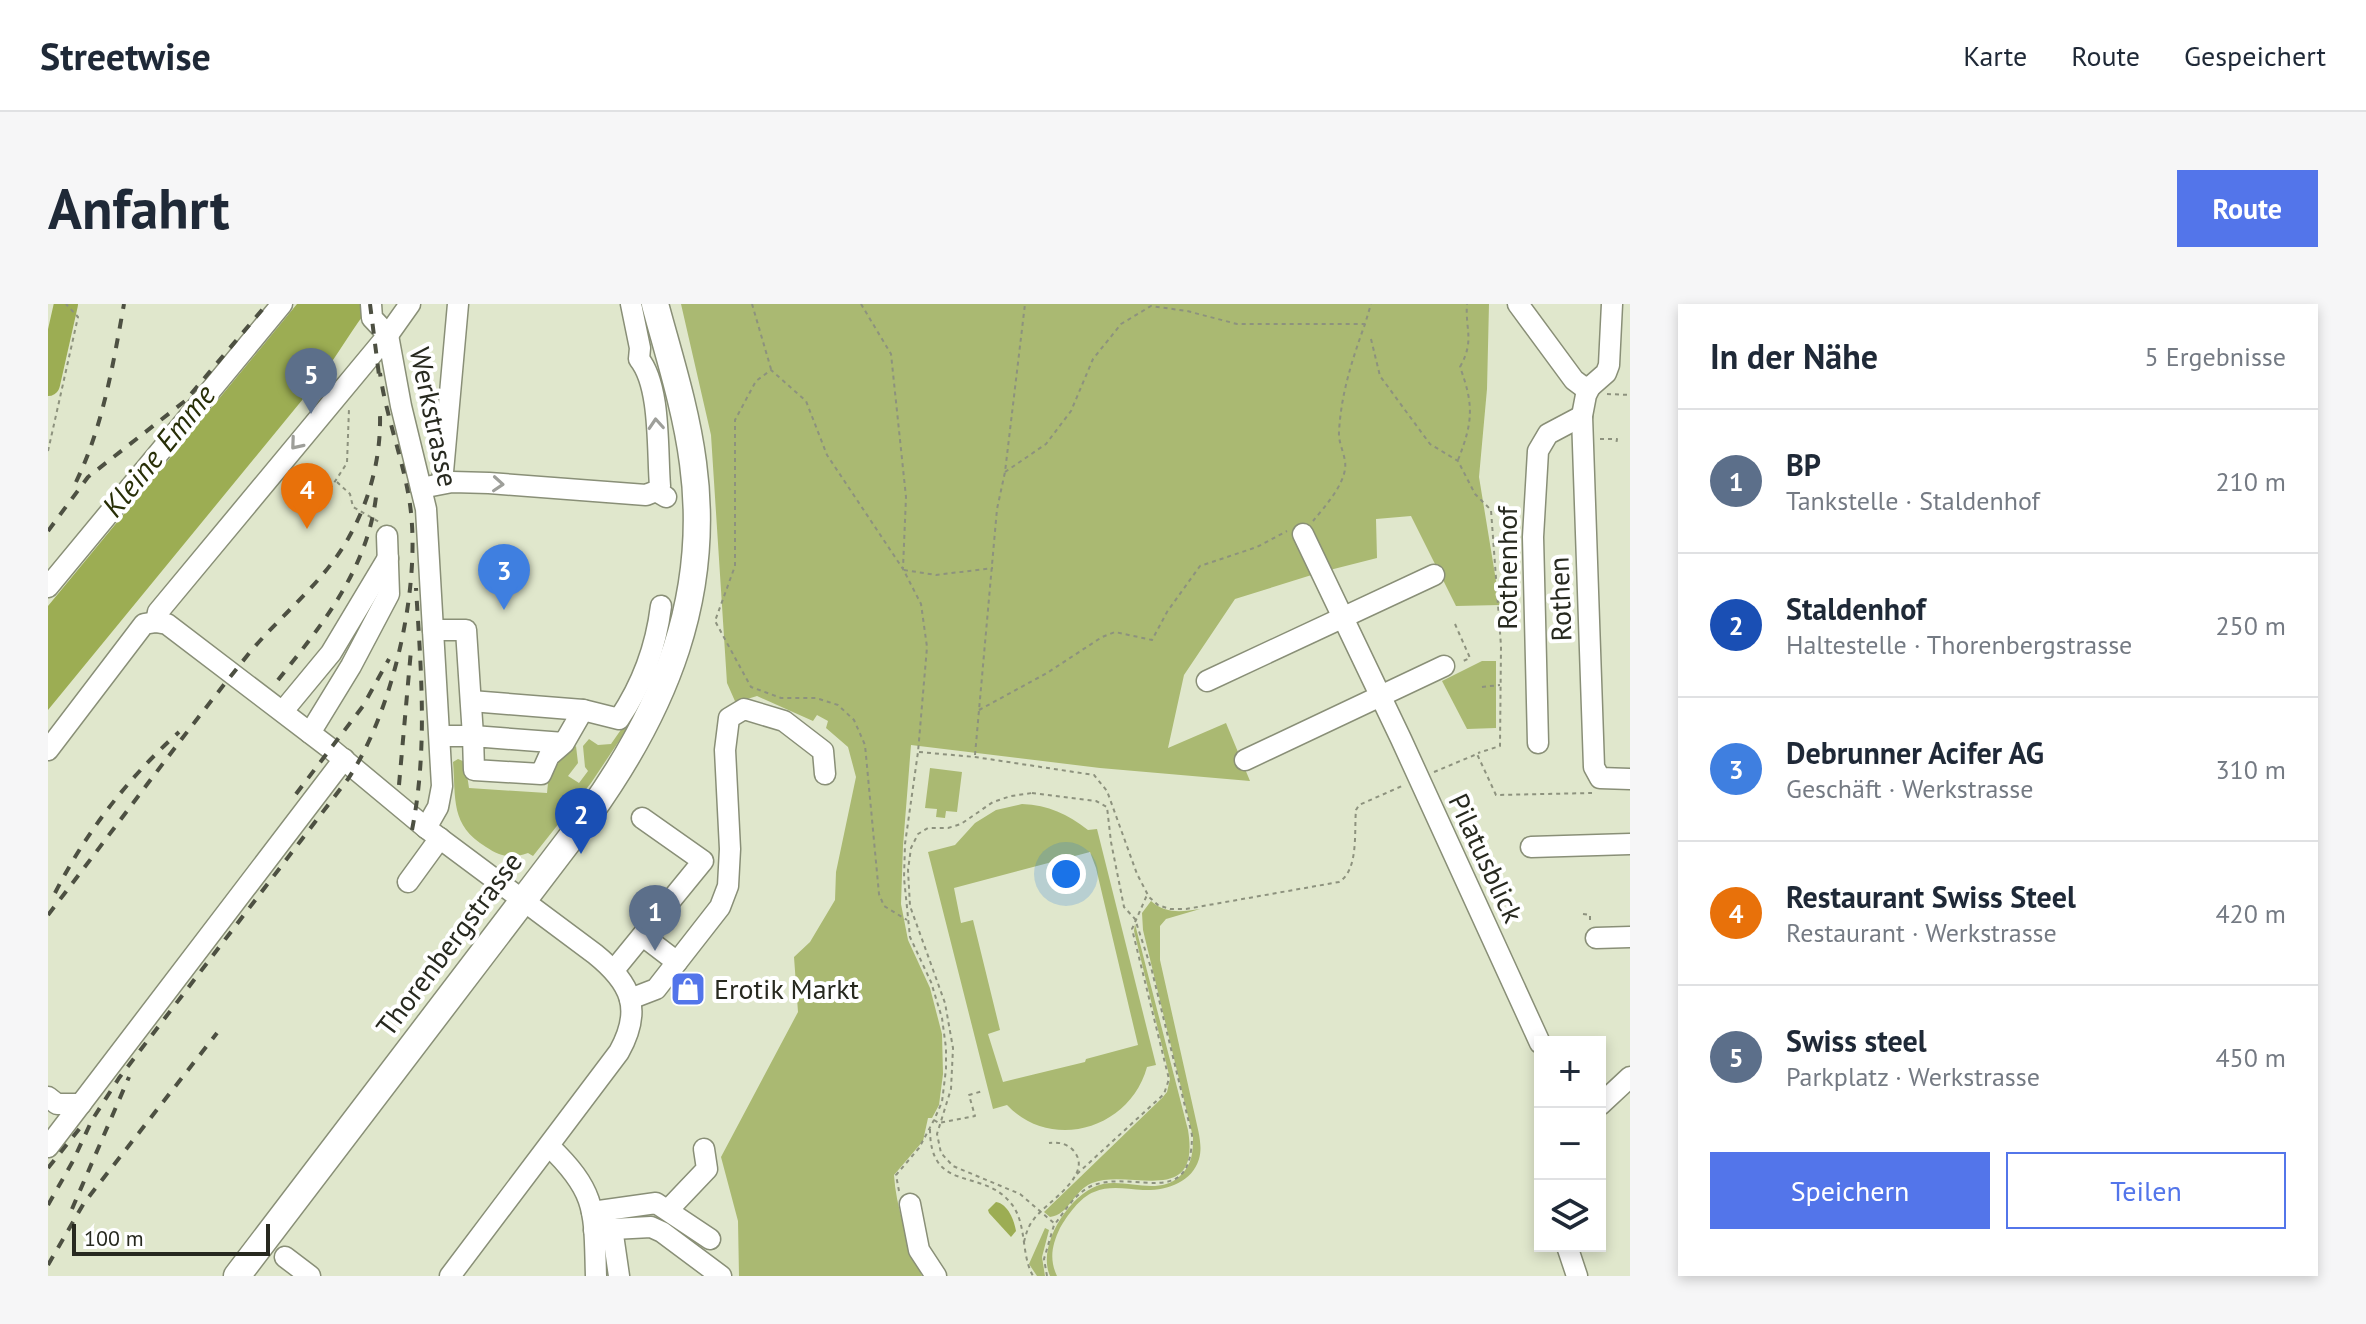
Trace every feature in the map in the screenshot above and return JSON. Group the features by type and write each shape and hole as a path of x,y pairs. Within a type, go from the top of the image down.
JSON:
{"main road":[{"name":"Thorenbergstrasse","path":"237,1276 589,814 625,761 662,692 688,607 697,528 694,472 684,410 655,304"}],"street":[{"path":"48,587 282,304"},
{"path":"371,309 374,321 388,335 410,304"},
{"path":"442,483 458,304"},
{"path":"421,488 442,483 489,483 653,495 660,486 655,410 649,371 639,359 640,348 631,304"},
{"path":"1518,304 1574,380 1582,386 1593,386"},
{"name":"Rothen","path":"1612,304 1609,365 1606,373 1586,395 1582,416 1594,767 1600,778 1630,779"},
{"name":"Werkstrasse","path":"48,750 140,628 156,622 158,612 388,335"},
{"name":"Werkstrasse","path":"388,335 426,509 440,736 441,793 433,833 408,882"},
{"name":"Rothenhof","path":"1538,743 1533,512 1538,451 1548,434 1582,416"},
{"name":"Pilatusblick","path":"1303,534 1537,1036"},
{"path":"310,733 351,666 389,594 387,536"},
{"path":"283,711 331,653 388,558"},
{"path":"1207,681 1434,575"},
{"path":"471,701 583,710 619,719 639,690 661,606"},
{"path":"156,622 171,626 283,711 433,833 614,970 630,999 631,1019 625,1040 450,1276"},
{"path":"433,630 466,630 474,770 541,774 549,756 564,743 583,710"},
{"path":"1245,760 1444,666"},
{"path":"630,999 656,989 720,907 728,886 730,849 725,750 729,718 744,709 784,721 823,751 825,774"},
{"path":"440,736 564,743"},
{"path":"48,1147 344,759"},
{"path":"614,970 703,861 642,818"},
{"path":"1531,847 1630,844"},
{"path":"643,936 677,962"},
{"path":"1596,938 1630,937"},
{"path":"1606,1099 1630,1077"},
{"path":"48,1097 57,1104 81,1104"},
{"path":"549,1146 581,1179 619,1276"},
{"path":"668,1210 707,1169 704,1149"},
{"path":"905,1199 919,1250 936,1276"},
{"path":"600,1223 648,1203 656,1203 710,1239"},
{"path":"596,1276 600,1223"},
{"path":"600,1223 651,1227 721,1276"},
{"path":"1569,1252 1577,1276"},
{"path":"285,1257 310,1276"}],"path":[{"path":"48,451 78,317 66,304"},
{"path":"752,304 771,370 806,401 827,455 903,569 921,604 927,647 904,878 910,937 931,982 945,1034 944,1086 942,1102 930,1128 919,1148 896,1175 905,1199"},
{"path":"861,304 891,354 906,497 903,569"},
{"path":"975,757 997,509 1005,472 1025,304"},
{"path":"979,710 1115,632 1152,640 1167,612 1200,566 1257,547 1272,537 1295,529 1303,534 1331,500 1346,468 1339,437 1342,400 1349,368 1371,304"},
{"path":"1458,461 1469,434 1472,408 1460,367 1467,355 1470,333 1467,304"},
{"path":"1005,472 1046,444 1071,411 1093,359 1121,324 1151,306 1187,311 1237,324 1365,324"},
{"path":"918,752 975,757 1094,775 1107,791 1137,874 1148,894 1158,905 1186,909 1339,882 1351,869 1359,805 1500,746 1501,646 1491,510 1475,494 1458,461 1430,444 1380,376 1371,339"},
{"path":"715,621 735,566 735,420 756,381 771,370"},
{"path":"330,489 347,463 349,380"},
{"path":"1593,386 1605,394 1630,395"},
{"path":"1583,440 1617,439 1616,445"},
{"path":"336,481 350,494 353,507 392,526 387,536"},
{"path":"903,569 936,575 993,568"},
{"path":"1444,666 1451,667 1470,658 1455,624"},
{"path":"1482,687 1501,685"},
{"path":"1477,754 1496,795 1601,793"},
{"path":"1047,1276 1044,1259 1055,1224 1079,1193 1092,1185 1116,1181 1156,1185 1171,1182 1187,1167 1192,1153 1192,1135 1152,971 1135,919 1124,907 1107,807 1102,803 1040,794 1011,796 978,810 961,824 948,828 928,828 918,834 911,848 908,870 910,906 945,1003 953,1048 951,1089 939,1123 938,1145 945,1160 961,1170 1020,1194 1055,1224"},
{"path":"1024,1243 1027,1230 1040,1212 1164,1094 1168,1086 1132,929 1148,894"},
{"path":"934,1120 939,1123 975,1116 969,1095 983,1091"},
{"path":"930,1128 932,1153 937,1163 1007,1198 1020,1219 1025,1257 1033,1276"},
{"path":"1049,1143 1070,1146 1079,1161 1077,1174"}],"shaded area":[{"path":"297,304 372,304 321,377 48,710 48,606"},
{"path":"681,304 1489,304 1487,389 1479,477 1500,605 1456,606 1411,516 1376,519 1377,558 1235,599 1184,675 1168,748 1226,723 1250,781 1100,768 911,745 901,904 908,940 930,988 942,1034 943,1074 939,1105 932,1118 928,1118 923,1141 894,1175 904,1226 922,1276 739,1276 738,1221 721,1157 798,1012 794,957 810,942 835,900 836,872 856,777 848,747 826,728 828,721 817,715 813,721 757,696 744,700 738,708 727,683 711,435"},
{"path":"1482,661 1496,661 1496,728 1467,729 1442,681"},
{"path":"634,711 633,720 591,783 533,856 528,853 506,856 496,853 466,830 457,810 453,762 458,759 465,762 469,788 547,793 550,763 576,746 578,763 568,776 579,783 588,771 583,746 589,739 598,745 611,744"},
{"path":"930,768 962,772 957,812 946,811 945,818 936,817 937,809 925,808"},
{"path":"1022,804 1041,806 1065,815 1088,830 1097,829 1156,1065 1147,1067 1138,1088 1124,1106 1107,1119 1088,1127 1067,1130 1045,1128 1025,1119 1007,1105 993,1109 928,852 955,845 975,823 996,810","holes":["1090,852 1138,1045 1003,1082 988,1034 1000,1030 973,920 961,923 954,888"]},
{"path":"1151,901 1168,910 1200,909 1166,919 1160,926 1160,960 1199,1132 1199,1159 1184,1180 1169,1187 1151,1190 1106,1189 1084,1198 1057,1234 1052,1258 1057,1276 1050,1276 1047,1263 1052,1235 1068,1208 1079,1197 1103,1184 1153,1186 1171,1182 1184,1172 1191,1158 1193,1137 1143,930 1142,913"},
{"path":"1135,924 1188,1130 1189,1154 1184,1170 1173,1178 1092,1183 1062,1212 1050,1217 1044,1212 1167,1092 1170,1079 1134,931"},
{"path":"996,1202 1007,1209 1012,1218 1016,1231 1011,1237 989,1213 988,1210"},
{"path":"1045,1228 1049,1230 1042,1257 1045,1276 1037,1276 1029,1264"}],"waterway":[{"path":"48,384 66,304"}],"railway":[{"path":"76,482 100,417 124,304"},
{"path":"48,531 88,477 185,401 267,304"},
{"path":"370,304 380,383"},
{"path":"48,1205 92,1120 119,1078 348,779 379,718 401,643 412,567 409,498 380,373"},
{"path":"48,915 251,651 316,583 339,553 368,493 379,447 380,415"},
{"path":"278,680 326,617 353,572 371,524 376,497"},
{"path":"412,830 422,739 416,588"},
{"path":"399,785 411,650"},
{"path":"296,794 363,706 389,659"},
{"path":"55,893 80,849 110,807 142,768 179,732"},
{"path":"48,1265 84,1203 217,1033"},
{"path":"72,1209 129,1077"},
{"path":"48,1168 80,1128"}],"place":[{"name":"Swiss steel","path":"311,414"},
{"name":"Restaurant Swiss Steel","path":"307,529"},
{"name":"Debrunner Acifer AG","path":"504,610"},
{"name":"Staldenhof","path":"581,854"},
{"name":"BP","path":"655,951"},
{"name":"Erotik Markt","path":"688,989"}],"water label":[{"name":"Kleine Emme","path":"159,451"}]}
